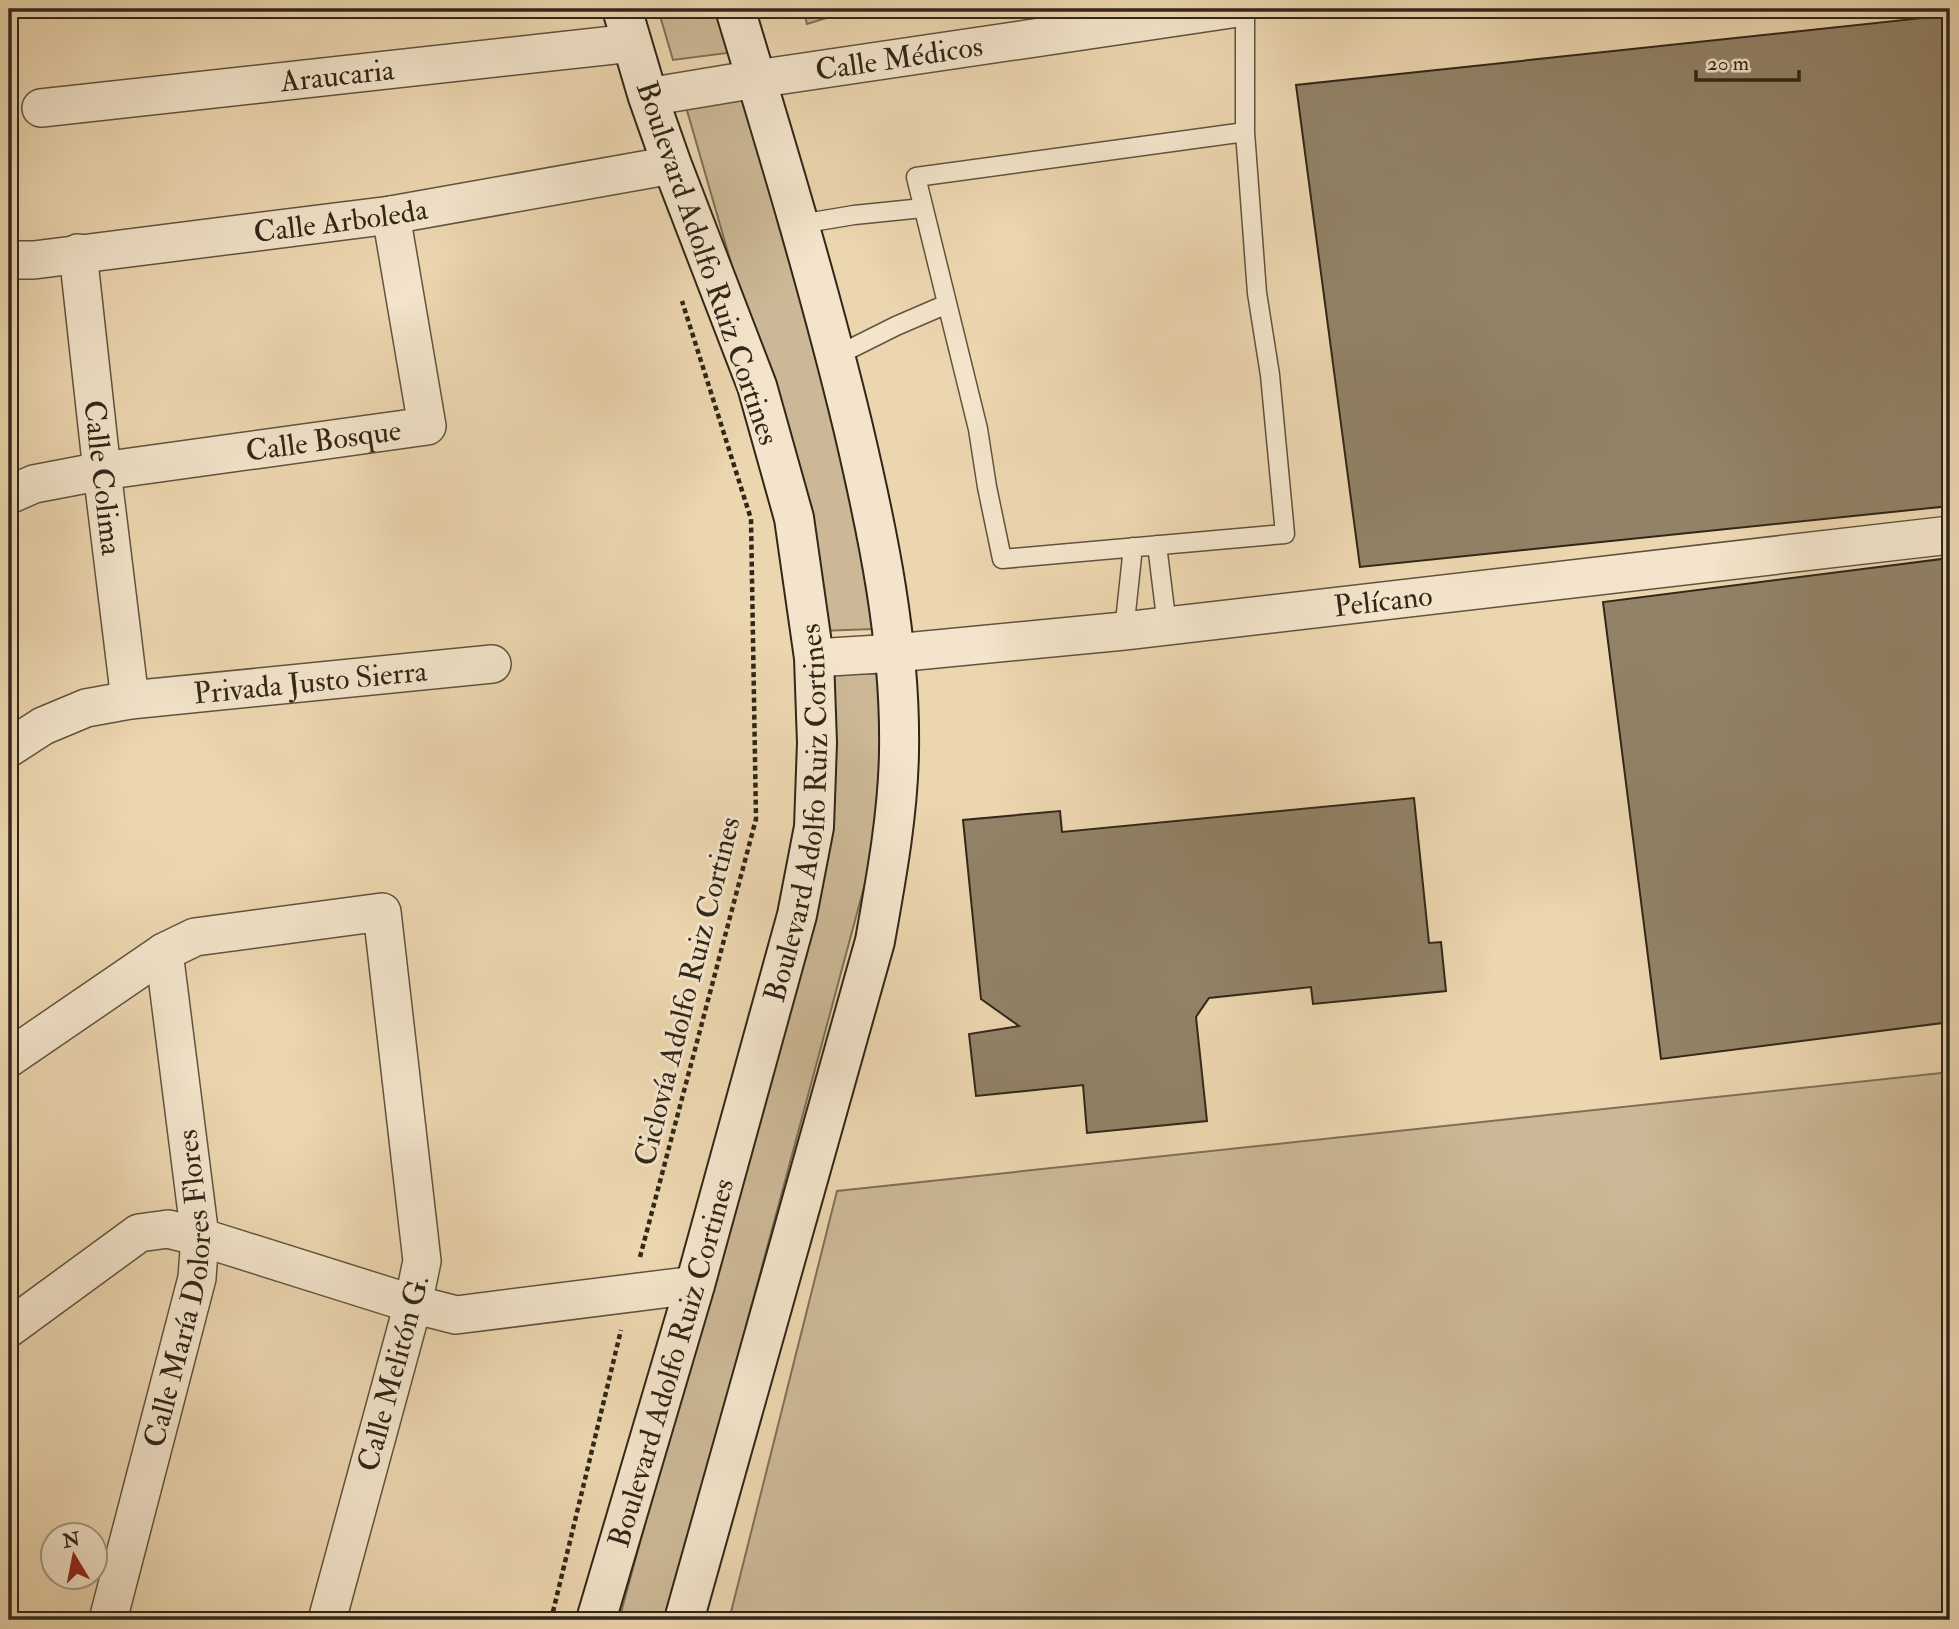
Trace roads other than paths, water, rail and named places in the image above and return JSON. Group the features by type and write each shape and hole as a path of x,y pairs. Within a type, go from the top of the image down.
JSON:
{"main road":[{"path":"684,1620 876,941 890,855 899,752 895,653 871,503 836,356 800,224 735,9"},
{"name":"Boulevard Adolfo Ruiz Cortines","path":"596,1620 695,1286 797,915 814,827 817,743 814,658 794,518 757,386 671,164 627,26"}],"street":[{"name":"Calle Médicos","path":"648,97 1231,9"},
{"name":"Araucaria","path":"40,108 627,26"},
{"name":"Calle Arboleda","path":"9,260 34,260 391,215 671,164"},
{"name":"Calle Bosque","path":"9,495 34,484 102,471 427,426 391,215"},
{"name":"Calle Colima","path":"78,253 131,700"},
{"name":"Pelícano","path":"814,658 1124,631 1950,535"},
{"name":"Privada Justo Sierra","path":"9,748 43,726 86,708 131,700 492,664"},
{"name":"Calle Melitón G.","path":"164,952 195,937 382,912 422,1261 413,1304 327,1620"},
{"path":"9,1058 164,952"},
{"name":"Calle María Dolores Flores","path":"108,1620 197,1278 200,1237 164,952"},
{"path":"9,1328 139,1233 168,1229 456,1315 695,1286"}],"lane":[{"path":"1245,9 1245,132 1256,293 1270,374 1285,534 1002,559 986,486 978,429 916,177 1245,132"},
{"path":"800,224 923,208"},
{"path":"836,356 895,326 947,304"},
{"path":"1157,545 1167,626"},
{"path":"1124,631 1133,547"}]}
